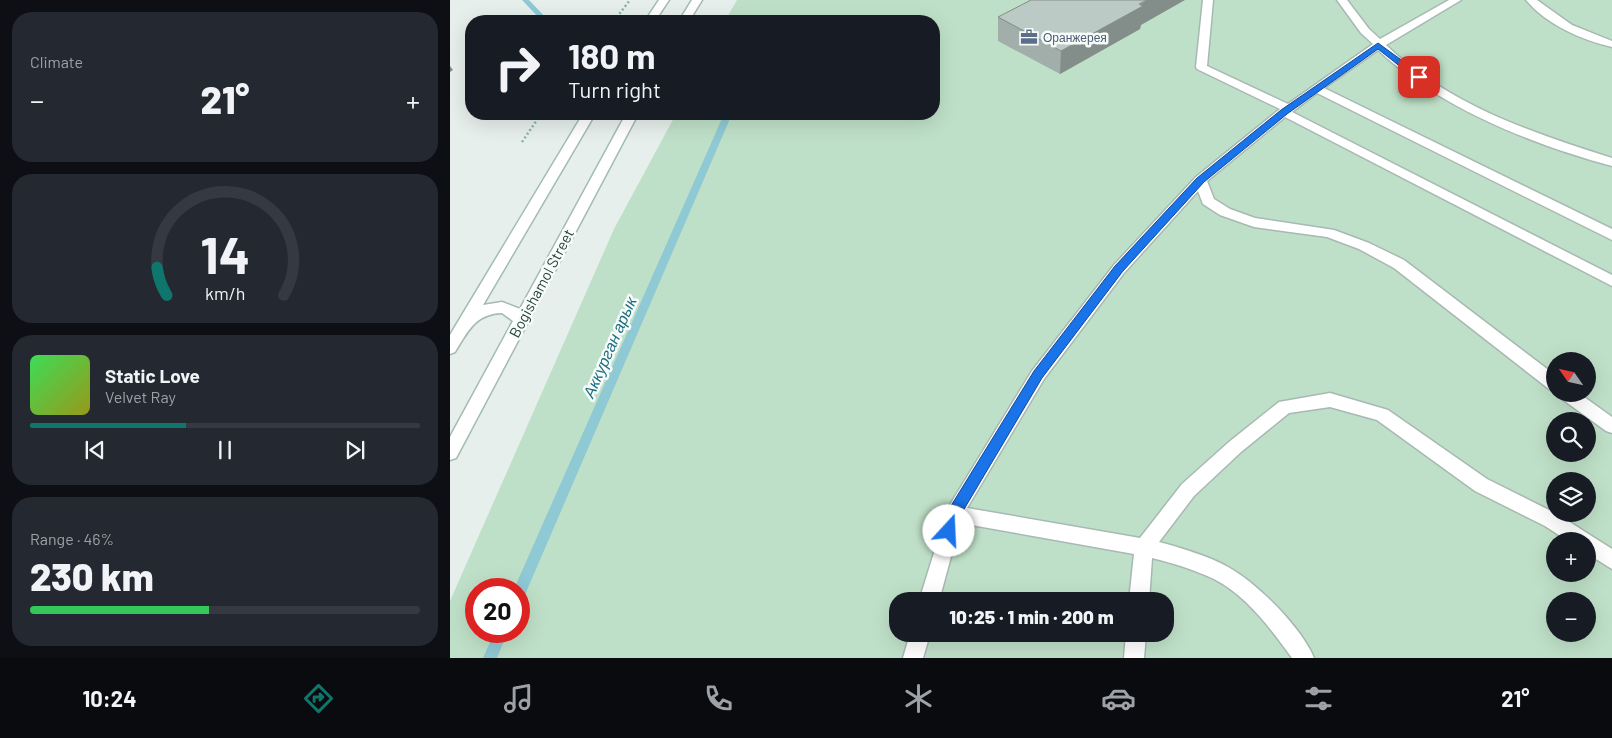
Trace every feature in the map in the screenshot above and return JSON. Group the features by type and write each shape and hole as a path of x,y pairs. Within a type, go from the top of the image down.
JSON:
{"main road":[{"path":"654,15 664,0"},
{"path":"688,15 697,0"},
{"path":"1208,0 1201,67 1612,281"},
{"path":"1342,0 1352,16 1378,45 1404,67 1434,87 1479,112 1537,138 1612,162"},
{"path":"932,592 954,514 1038,375 1119,269 1200,180 1286,110 1378,45 1456,0"},
{"path":"1530,0 1556,20 1580,32 1612,44"},
{"path":"1317,89 1612,235"},
{"path":"450,348 585,120"},
{"name":"Bogishamol Street","path":"450,453 629,120"},
{"path":"1200,180 1208,201 1225,212 1254,222 1329,232 1364,246 1399,264 1546,377"},
{"path":"465,322 480,312 499,307 513,311 521,320"},
{"path":"1140,592 1144,546 1188,490 1285,407 1330,400 1382,415 1481,485 1551,520 1569,532"},
{"path":"1579,402 1612,426"},
{"path":"954,514 1144,546 1221,573 1254,597 1280,625 1304,658"},
{"path":"1596,549 1612,560"},
{"path":"913,658 918,642"},
{"path":"1134,658 1135,642"}],"path":[{"path":"619,15 630,0"},
{"path":"522,142 537,120"}],"green space":[{"path":"737,0 1612,0 1612,658 450,658 450,601 614,229 673,120 940,120 940,15 728,15"}],"building":[{"path":"1031,0 1147,0 1139,4 1143,6 1061,51 998,17"}],"waterway":[{"name":"Аккурган арык","path":"525,0 540,15"},
{"name":"Аккурган арык","path":"526,578 725,120"},
{"name":"Аккурган арык","path":"490,658 497,643"}],"place":[{"name":"Оранжерея","path":"1029,37"}],"route":[{"path":"949,531 954,514 1038,375 1119,269 1200,180 1284,112 1378,45 1419,77"}]}
